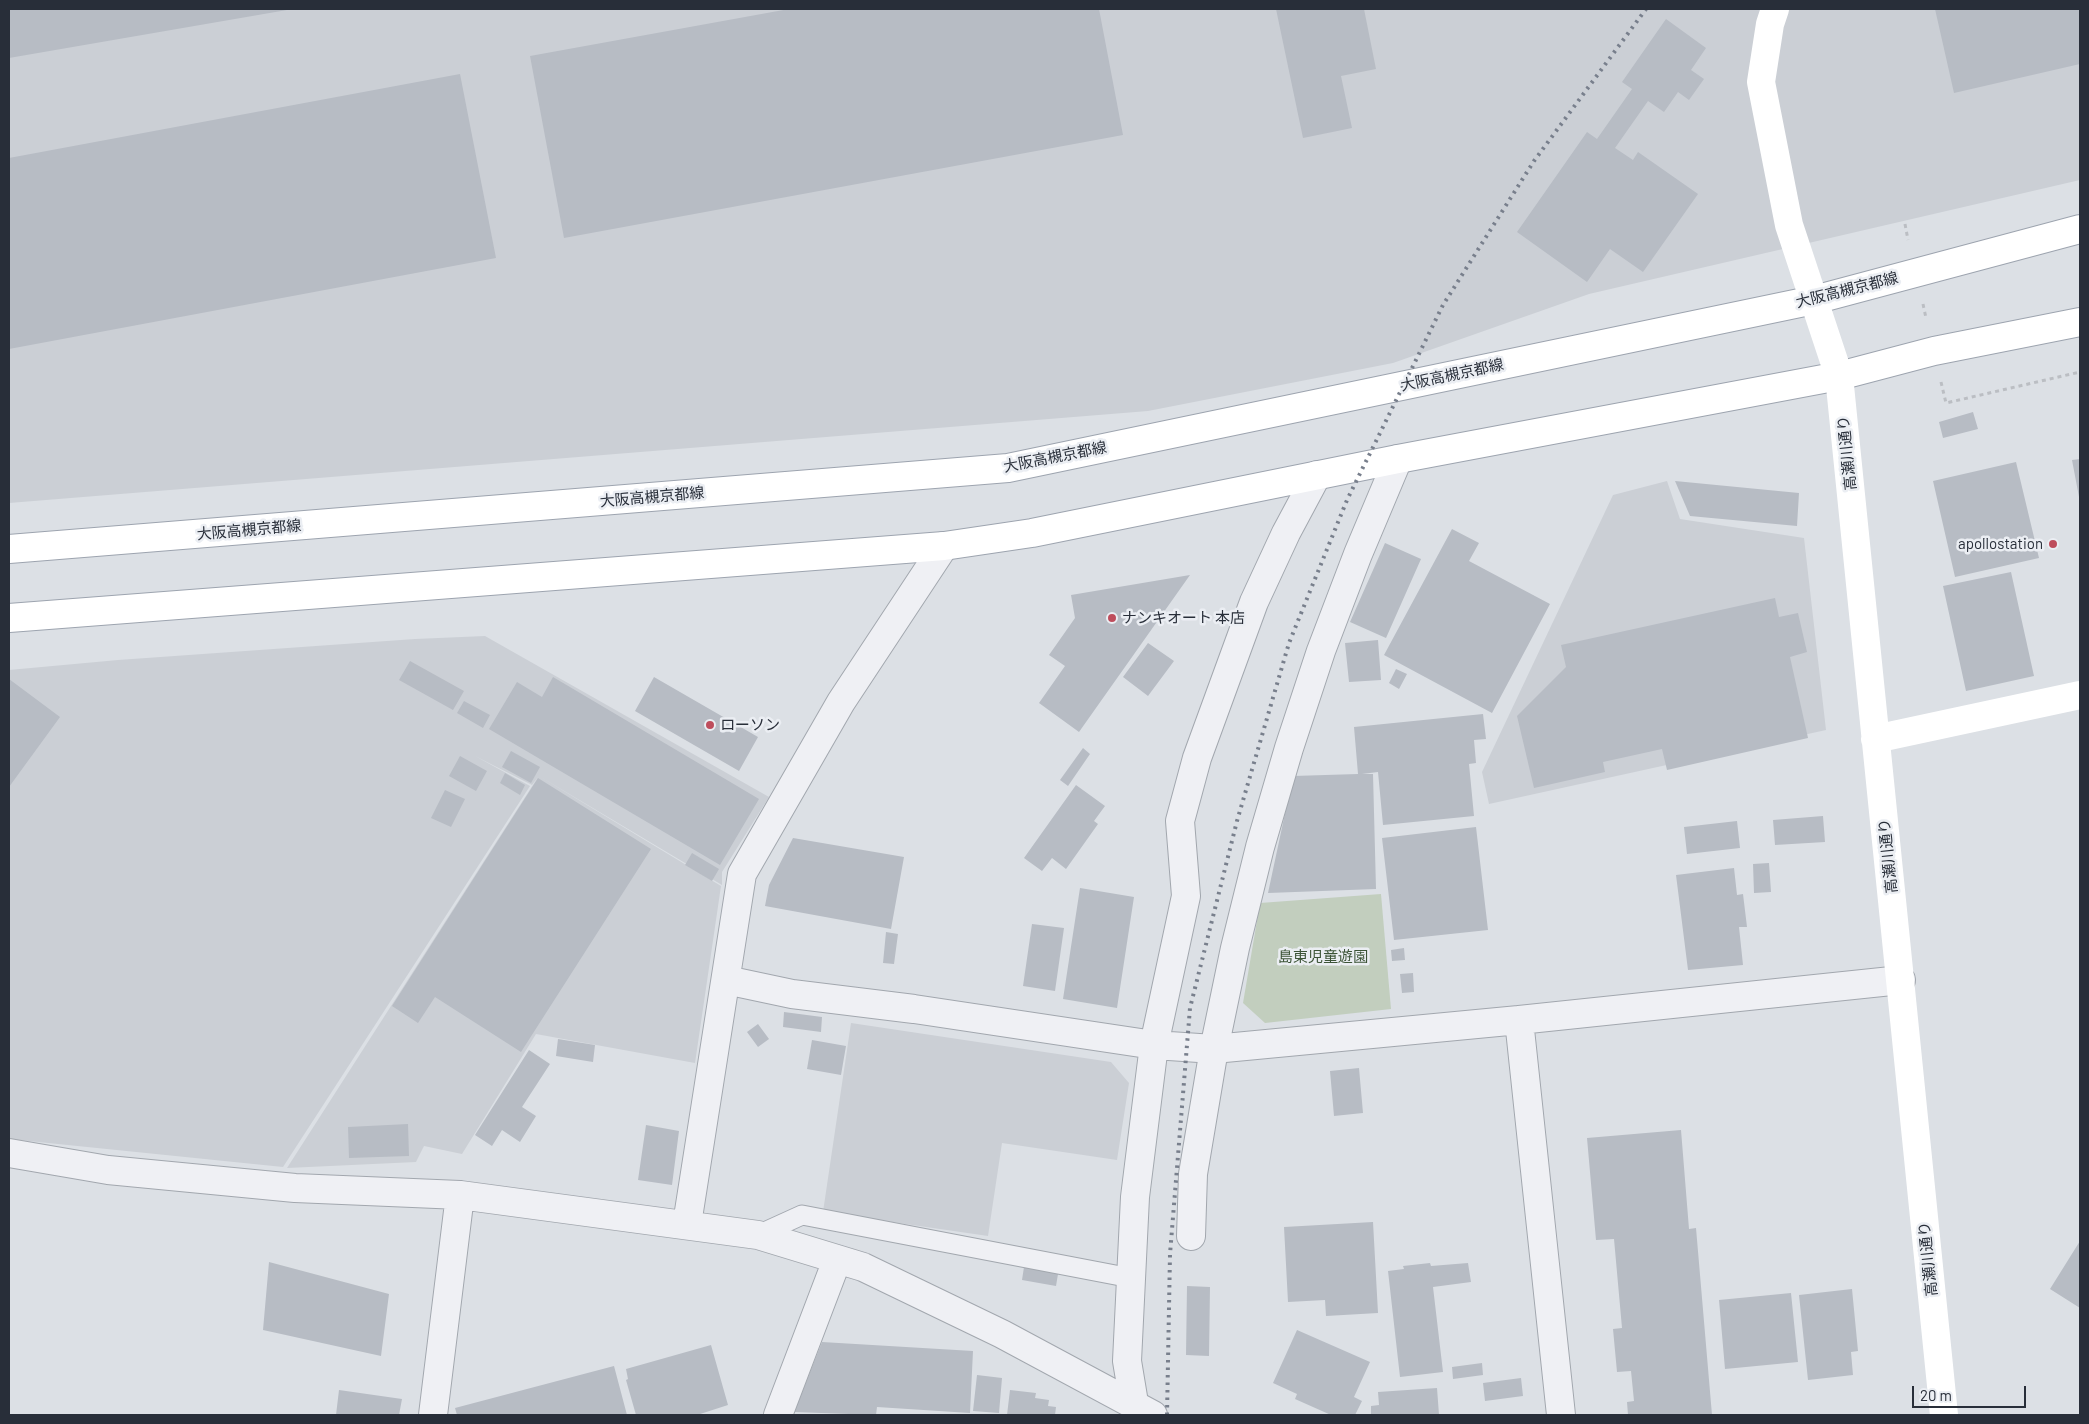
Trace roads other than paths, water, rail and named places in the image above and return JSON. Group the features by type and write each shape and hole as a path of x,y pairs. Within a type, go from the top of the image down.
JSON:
{"main road":[{"name":"高瀬川通り","path":"1775,9 1770,24 1761,82 1789,225 1839,376 1944,1415"},
{"name":"大阪高槻京都線","path":"9,550 1008,468 1814,300 2080,229"},
{"path":"9,618 944,546 1032,533 1398,459 1839,376 1934,351 2080,322"},
{"path":"1875,739 2080,695"}],"street":[{"path":"1191,1236 1193,1174 1214,1049 1235,948 1258,856 1289,748 1338,607 1398,459"},
{"path":"1142,1412 1127,1361 1135,1197 1154,1045 1186,896 1180,821 1197,758 1254,602 1286,532 1317,475"},
{"path":"687,1224 742,874 841,702 944,546"},
{"path":"726,980 792,994 914,1009 1154,1045 1214,1049 1519,1020 1901,980"},
{"path":"1519,1020 1562,1415"},
{"path":"9,1154 108,1170 295,1188 460,1195 687,1224 758,1236 863,1267 1002,1334 1142,1412"},
{"path":"433,1415 460,1195"},
{"path":"778,1415 837,1260"}],"lane":[{"path":"758,1236 802,1216 1131,1278"}],"railway":[{"path":"1167,1415 1170,1254 1190,1008 1237,821 1289,643 1347,500 1443,305 1534,161 1646,9"}],"place":[{"name":"apollostation","path":"2053,544"},
{"name":"ナンキオート 本店","path":"1112,618"},
{"name":"ローソン","path":"710,725"}],"park label":[{"name":"島東児童遊園","path":"1323,957"}]}
